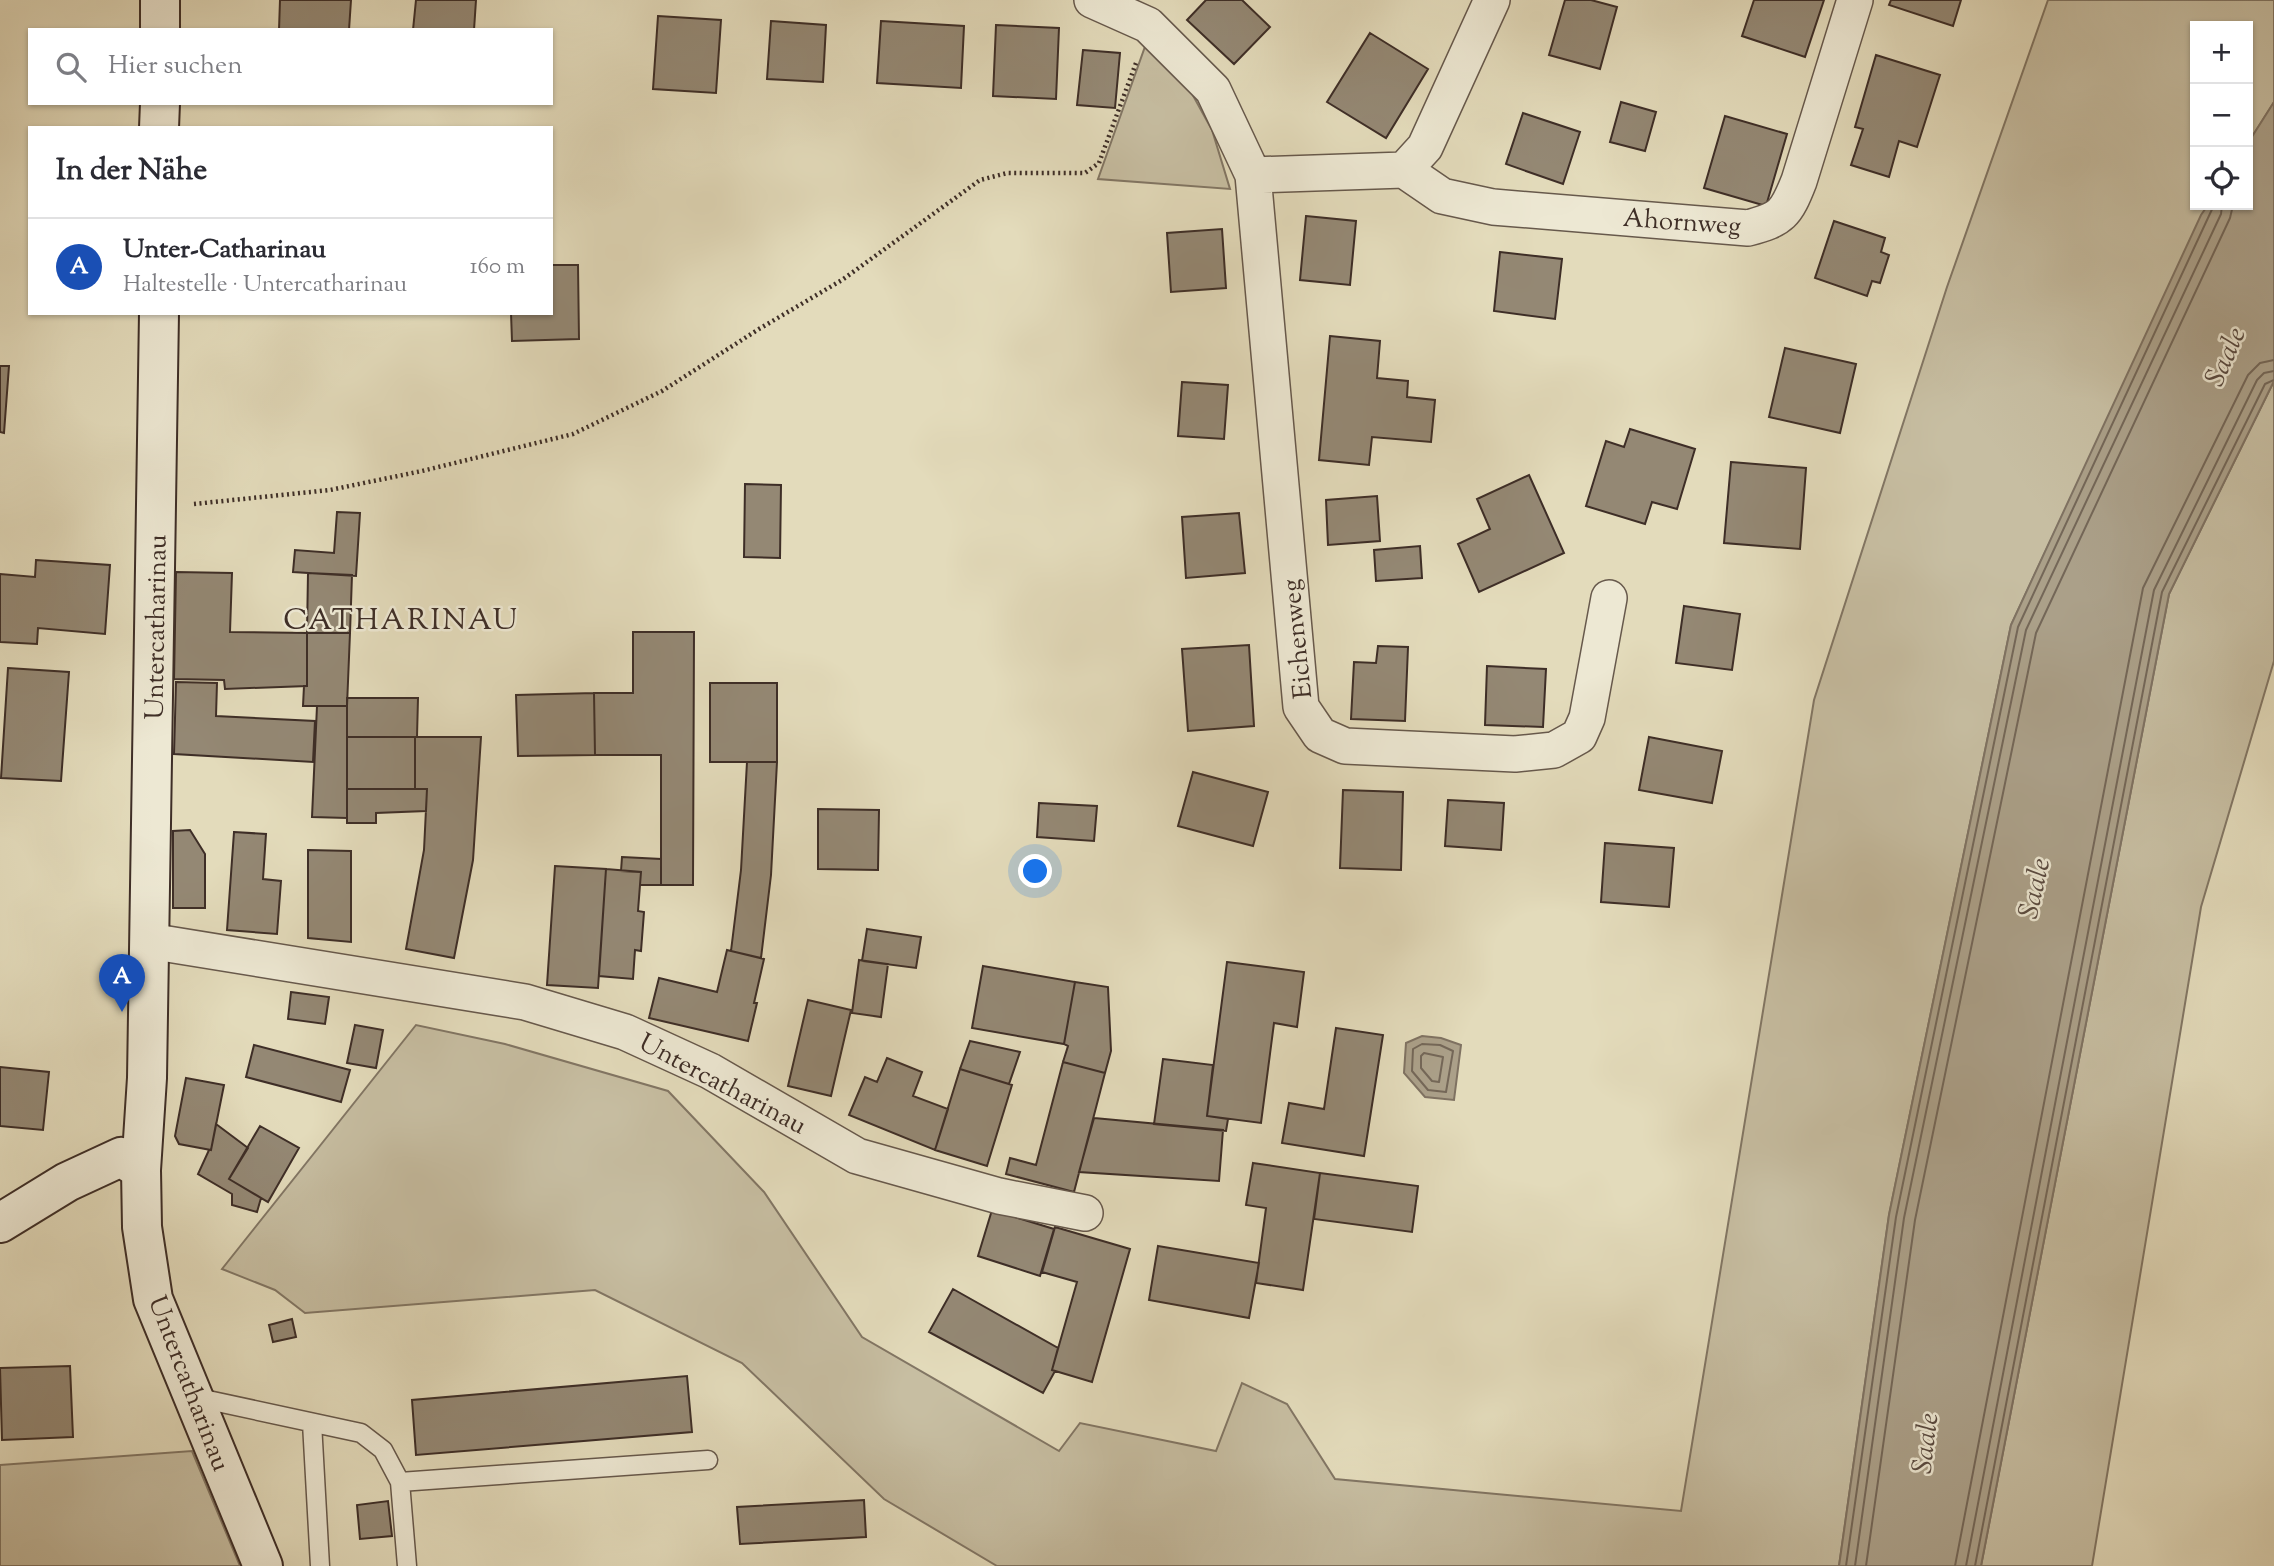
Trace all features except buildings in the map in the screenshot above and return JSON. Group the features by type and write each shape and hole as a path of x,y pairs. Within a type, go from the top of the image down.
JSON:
{"main road":[{"path":"160,0 160,28"},
{"path":"159,126 160,105"},
{"name":"Untercatharinau","path":"159,315 147,1078 141,1170 142,1227 153,1299 263,1566"},
{"path":"0,1223 67,1182 121,1157 141,1170"}],"street":[{"path":"1092,0 1148,25 1213,90 1253,175 1404,170 1425,147 1492,0"},
{"name":"Ahornweg","path":"1404,170 1442,196 1493,207 1748,228 1774,221 1790,205 1799,181 1855,0"},
{"name":"Eichenweg","path":"1253,175 1301,707 1320,735 1345,746 1515,754 1555,750 1579,736 1587,718 1609,598"},
{"name":"Untercatharinau","path":"149,941 525,1002 625,1032 698,1065 857,1156 999,1196 1084,1213"}],"lane":[{"path":"194,1397 361,1433 383,1450 400,1482 407,1566"},
{"path":"313,1423 320,1566"},
{"path":"400,1482 708,1460"}],"path":[{"path":"157,508 330,490 422,471 573,434 651,396 842,280 980,180 1007,173 1085,173 1099,163 1128,88 1148,25"}],"shaded area":[{"path":"2048,0 2274,0 2274,102 2253,135 2253,21 2190,21 2190,210 2206,210 2011,625 1889,1215 1839,1566 997,1566 884,1499 742,1363 595,1290 305,1313 275,1290 222,1269 416,1025 505,1044 668,1091 764,1192 862,1337 1059,1451 1080,1423 1216,1451 1242,1383 1287,1404 1335,1479 1681,1511 1814,700 1947,287"},
{"path":"1147,41 1190,90 1212,130 1230,189 1098,179"},
{"path":"2274,381 2274,661 2201,907 2092,1566 1981,1566 2169,594"},
{"path":"192,1451 240,1566 0,1566 0,1465"}],"water":[{"name":"Saale","path":"2274,102 2274,381 2169,594 1981,1566 1839,1566 1889,1215 2011,625 2201,215 2204,210 2253,210 2253,135"},
{"path":"1422,1036 1441,1038 1461,1045 1454,1100 1425,1097 1404,1073 1406,1043"}],"place":[{"name":"Unter-Catharinau","path":"122,1012"}],"district":[{"name":"CATHARINAU","path":"401,619"}]}
